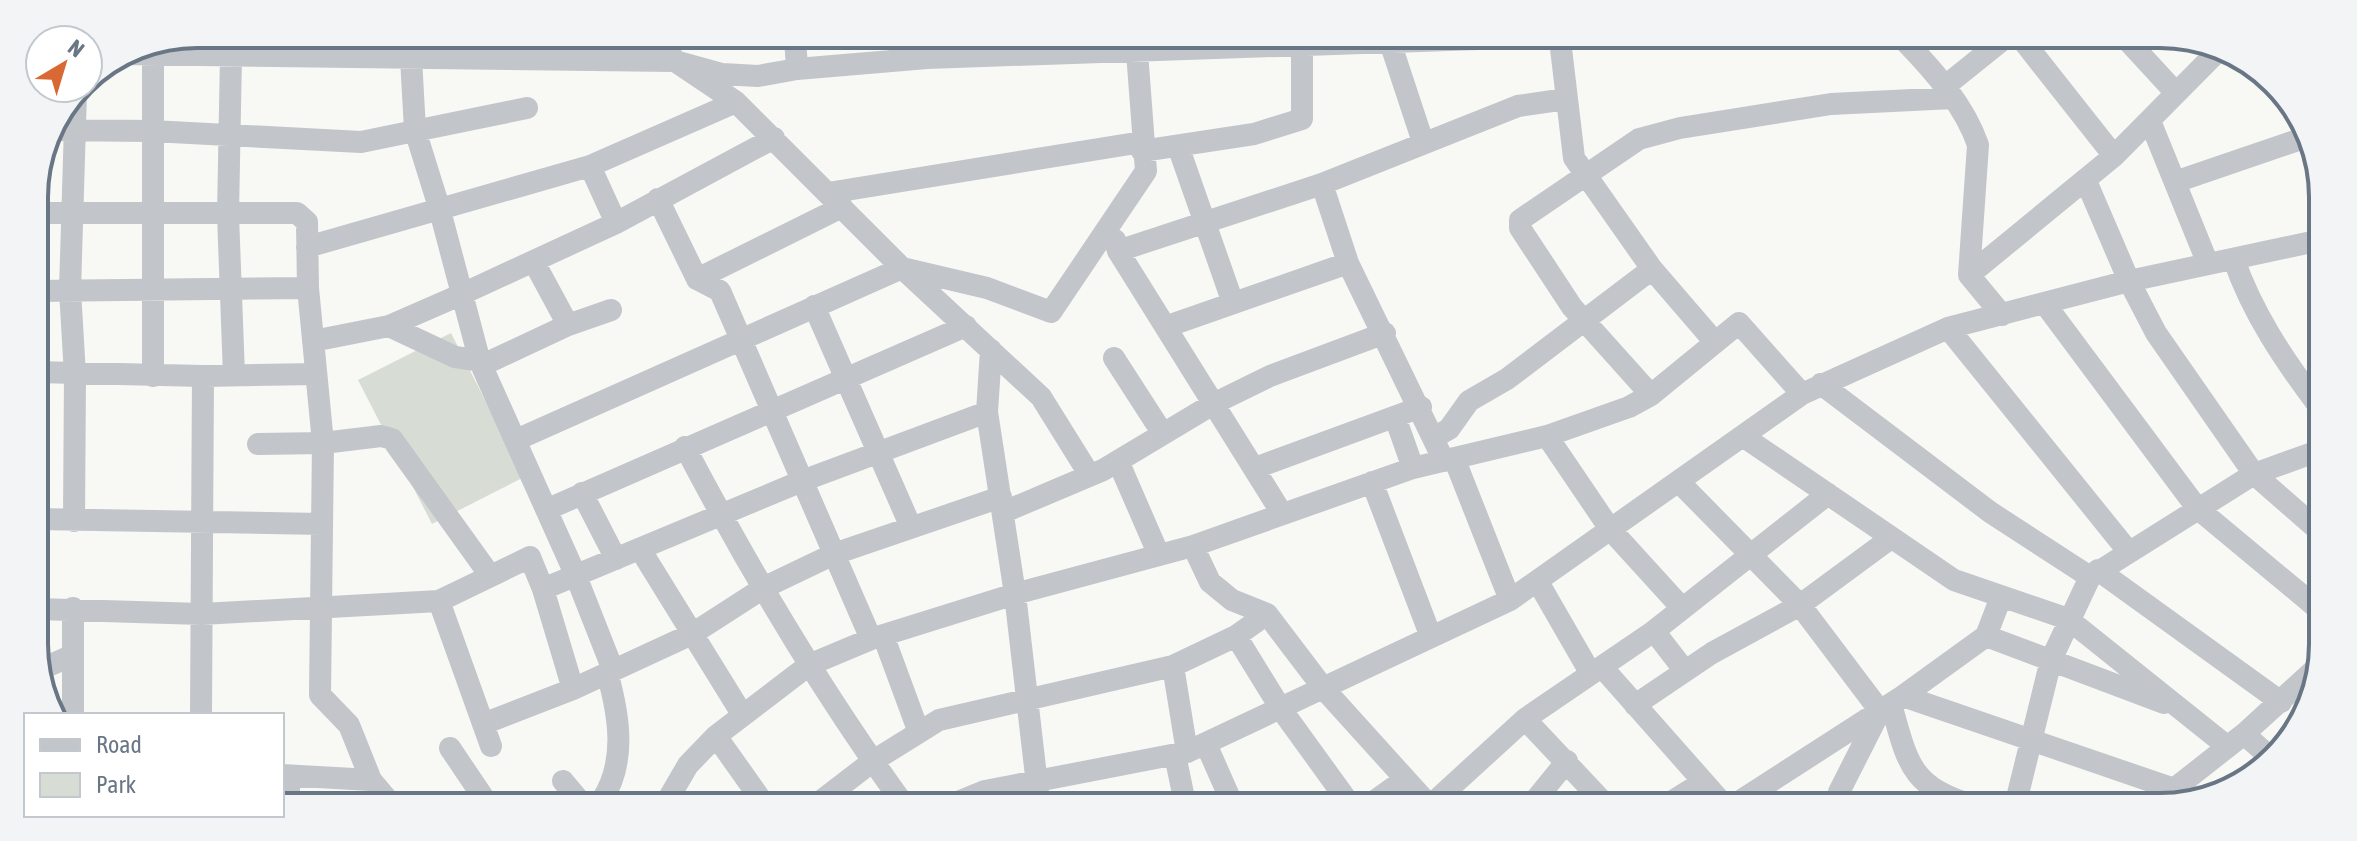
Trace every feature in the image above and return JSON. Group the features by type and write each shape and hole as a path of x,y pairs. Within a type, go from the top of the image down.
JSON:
{"street":[{"path":"156,54 231,55 305,48"},
{"path":"342,48 419,58 675,61 722,74 758,76 927,48"},
{"path":"423,48 419,58 415,130 480,362 548,509 610,671 619,739 616,768 605,793"},
{"path":"666,48 675,61 736,102 902,268 1041,397 1089,474"},
{"path":"796,48 797,69"},
{"path":"516,440 902,268 987,288 1051,312 1146,171 1137,48"},
{"path":"697,279 835,200 1142,146 1178,146 1254,134 1302,119 1302,48"},
{"path":"1392,48 1423,142"},
{"path":"1561,48 1574,158 1652,269 1714,341"},
{"path":"1911,48 1948,92 1978,145 1969,275 2002,315"},
{"path":"1651,395 1565,297 1519,223 1633,141 1680,128 1831,104 1948,92 1994,48"},
{"path":"2029,48 2114,156"},
{"path":"2135,48 2176,93"},
{"path":"153,55 153,376"},
{"path":"231,55 228,215 234,375"},
{"path":"1969,275 2114,156 2212,57"},
{"path":"1118,251 1322,184 1518,106 1566,99"},
{"path":"307,247 590,166 736,102"},
{"path":"63,131 152,131 361,142 527,108"},
{"path":"74,521 75,375 70,290 76,111"},
{"path":"2150,121 2178,181 2208,264"},
{"path":"313,341 389,326 460,295 616,223 774,138"},
{"path":"2178,181 2295,141"},
{"path":"1178,146 1233,303"},
{"path":"590,166 616,223"},
{"path":"2086,181 2129,281 2156,333 2254,474 2309,522"},
{"path":"1322,184 1348,263 1449,460 1510,600"},
{"path":"658,199 697,279 720,291 834,554 877,637 918,730"},
{"path":"48,213 297,213 307,222 308,288 323,443 320,695 349,725 379,793"},
{"path":"1111,223 1118,251 1168,326 1281,512"},
{"path":"980,793 1037,793 1189,750 1510,600 1811,389 1948,328 2129,281 2309,243"},
{"path":"2234,260 2247,294 2273,341 2309,392"},
{"path":"534,262 568,325"},
{"path":"1168,326 1348,263"},
{"path":"1435,437 1449,429 1469,401 1507,379 1652,269"},
{"path":"48,291 231,292 308,288"},
{"path":"2045,304 2197,508 2309,601"},
{"path":"814,306 910,525"},
{"path":"389,326 455,357 480,362 500,359 568,325 611,310"},
{"path":"672,793 688,765 716,736 809,665 877,637 1015,594 1193,546 1281,512 1413,468 1547,436 1651,395 1714,341 1742,324 1811,389 1990,512 2094,574 2281,702"},
{"path":"548,509 966,326"},
{"path":"1948,328 2128,551"},
{"path":"439,601 487,735 573,689 692,634 765,587 834,554 910,525 1002,504 1089,474 1118,461 1213,404 1280,371 1385,333"},
{"path":"991,350 987,412 1015,594 1024,699 1037,793"},
{"path":"1114,358 1163,434"},
{"path":"48,373 153,376 316,374"},
{"path":"201,713 203,376"},
{"path":"1255,468 1421,407"},
{"path":"543,589 802,481 987,412"},
{"path":"1395,417 1413,468"},
{"path":"258,444 323,443 381,436 392,439 489,574"},
{"path":"1547,436 1610,529 1681,607"},
{"path":"1744,437 1954,580 2068,619 2184,711"},
{"path":"685,447 809,665 896,793"},
{"path":"2018,793 2051,660 2068,619 2094,574 2254,474 2309,454"},
{"path":"1118,461 1158,553"},
{"path":"1372,482 1431,637"},
{"path":"1680,483 1800,605 1891,704 1909,766 1930,785 1947,793"},
{"path":"582,493 616,559"},
{"path":"1442,793 1525,719 1654,631 1828,494"},
{"path":"48,520 322,524"},
{"path":"1635,705 1685,671 1800,605 1891,538"},
{"path":"1193,546 1204,573 1220,591 1248,608 1267,614 1324,689 1418,793"},
{"path":"640,549 742,714"},
{"path":"48,609 202,614 439,601 489,574 530,557 543,589 573,689"},
{"path":"1538,582 1596,671 1635,705 1713,793"},
{"path":"1753,793 1891,704 1986,636 2001,597"},
{"path":"72,713 73,608"},
{"path":"831,793 918,730 949,716 1173,666 1236,636 1267,614"},
{"path":"1654,631 1685,671"},
{"path":"1236,636 1281,709 1342,793"},
{"path":"1986,636 2184,711 2261,753"},
{"path":"50,665 73,655"},
{"path":"1173,666 1189,750 1186,793"},
{"path":"2183,791 2236,740 2304,682"},
{"path":"1891,704 2032,740 2164,793"},
{"path":"1839,793 1891,704"},
{"path":"1525,719 1595,793"},
{"path":"716,736 756,793"},
{"path":"450,748 480,793"},
{"path":"1189,750 1224,793"},
{"path":"1541,793 1567,761"},
{"path":"285,776 379,793"},
{"path":"1386,793 1404,780"},
{"path":"563,781 573,793"},
{"path":"1685,793 1703,782"}],"green space":[{"path":"451,333 524,477 432,524 358,380"}]}
